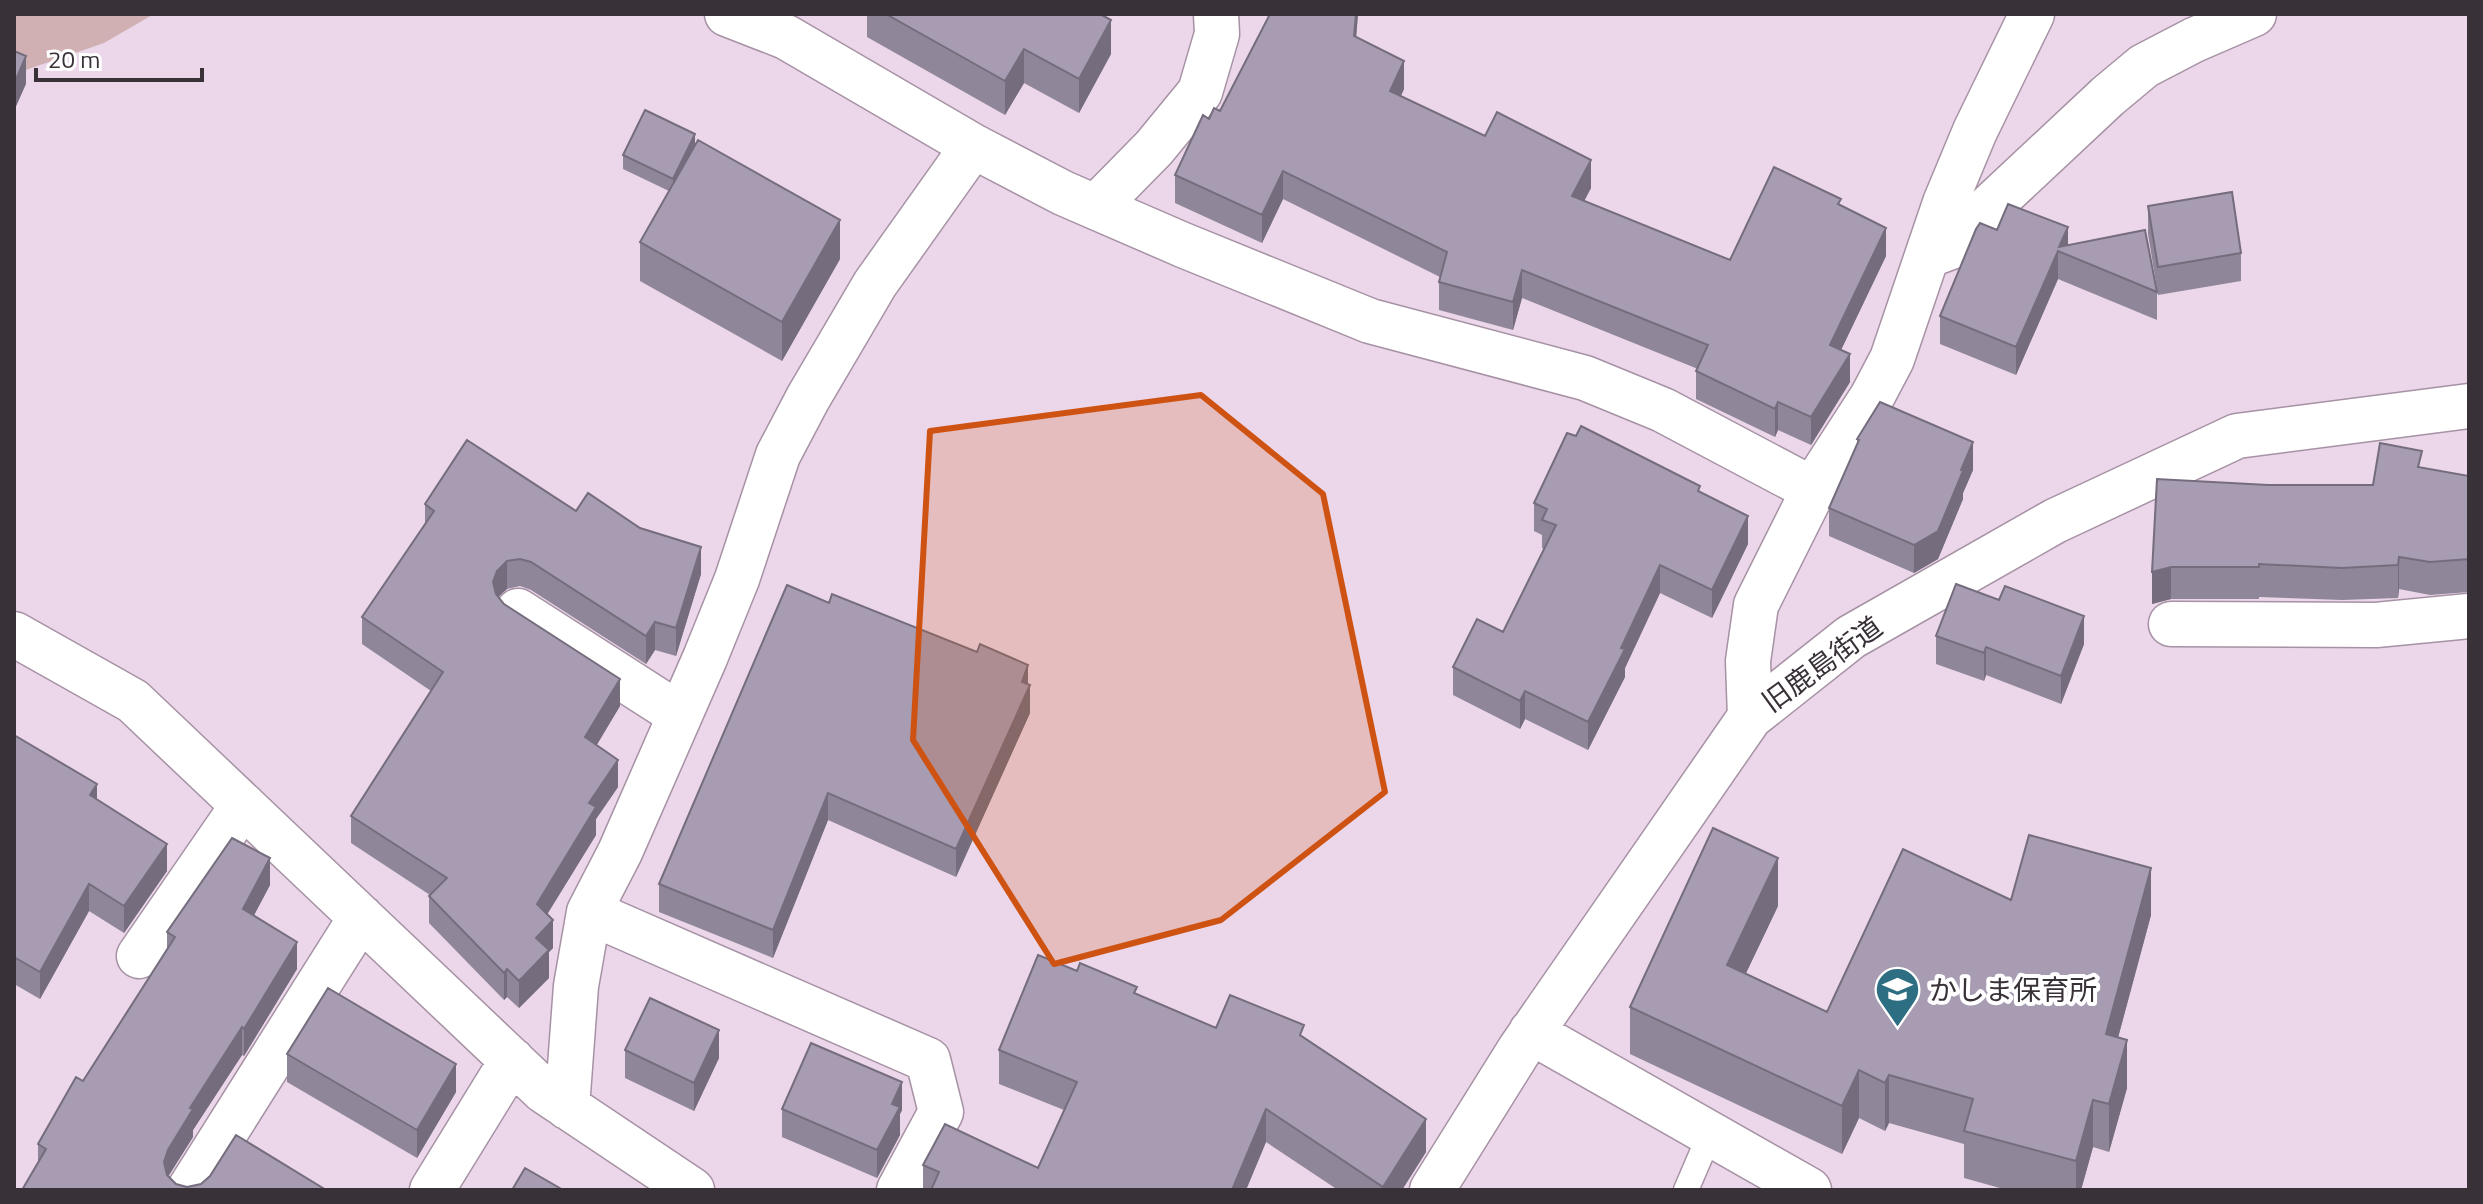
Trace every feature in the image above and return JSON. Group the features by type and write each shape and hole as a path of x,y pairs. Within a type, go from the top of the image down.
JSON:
{"street":[{"path":"727,14 786,37 973,146 1096,207 1370,321 1585,378 1663,410 1814,490"},
{"path":"1096,207 1154,148 1200,92 1217,34 1216,14"},
{"path":"1750,717 1748,661 1756,605 1814,490 1892,359 1945,203 1975,131 2032,14"},
{"path":"1927,256 1951,247 1968,227 2144,66 2254,14"},
{"path":"567,1107 576,986 589,912 620,852 737,579 778,455 875,284 973,146"},
{"name":"旧鹿島街道","path":"1432,1190 1531,1032 1750,717 1851,637 2055,521 2237,436 2469,406"},
{"path":"518,611 680,715"},
{"path":"2171,624 2376,625 2469,616"},
{"path":"14,634 133,701 544,1091 692,1190"},
{"path":"139,956 243,805"},
{"path":"589,912 928,1060 941,1112 899,1190"},
{"path":"189,1190 361,917"},
{"path":"1531,1032 1809,1190"},
{"path":"432,1190 512,1060"}],"lane":[{"path":"1686,1190 1710,1134"}],"highlighted area":[{"path":"1201,395 1323,494 1385,792 1221,920 1054,964 913,740 930,431"}],"shaded area":[{"path":"14,14 154,14 104,43 14,74"}],"building":[{"path":"886,14 1100,14 1111,20 1079,79 1024,49 1005,81"},
{"path":"1270,14 1356,14 1354,36 1404,61 1390,91 1485,136 1497,112 1591,160 1572,196 1730,260 1774,167 1841,199 1838,204 1886,228 1830,345 1850,354 1811,417 1778,402 1775,409 1696,371 1708,345 1522,270 1513,302 1439,282 1447,252 1283,171 1262,215 1175,175 1203,115 1209,119 1214,108 1220,111"},
{"path":"14,51 26,56 14,84"},
{"path":"645,110 695,134 673,179 623,155"},
{"path":"698,140 840,220 782,322 640,242"},
{"path":"2232,192 2241,253 2158,267 2148,206"},
{"path":"2008,204 2068,227 2059,247 2145,230 2157,292 2058,251 2016,347 1940,316 1976,229 1980,223 1997,230"},
{"path":"1880,402 1973,442 1938,531 1914,545 1829,508 1857,439"},
{"path":"1581,426 1700,486 1698,491 1748,516 1712,590 1660,565 1621,648 1625,649 1588,722 1525,691 1520,701 1453,667 1477,619 1503,632 1556,525 1542,520 1547,509 1534,503 1567,433 1576,436"},
{"path":"467,440 576,511 588,493 640,528 701,547 676,628 655,622 646,636 531,562 520,559 507,561 497,571 493,582 496,594 504,604 620,679 585,737 618,760 589,803 596,807 537,904 553,920 536,938 549,950 519,981 507,969 504,973 429,896 447,878 351,816 443,672 362,617 434,511 425,504"},
{"path":"2380,443 2422,451 2418,467 2469,476 2469,559 2430,562 2399,557 2398,565 2342,568 2259,564 2259,567 2171,567 2152,572 2157,479 2268,485 2373,485"},
{"path":"1956,584 1999,600 2005,586 2084,616 2061,676 1986,647 1984,653 1936,636"},
{"path":"787,585 829,603 832,594 977,652 980,644 1028,665 1022,682 1030,685 956,849 828,793 773,930 659,884"},
{"path":"14,735 97,784 90,795 167,844 124,906 89,884 40,972 14,957"},
{"path":"1713,828 1778,858 1727,965 1827,1012 1903,849 2011,900 2029,835 2151,868 2106,1034 2127,1040 2109,1104 2093,1100 2076,1161 1964,1131 1973,1099 1889,1075 1885,1083 1859,1070 1842,1106 1630,1007"},
{"path":"232,838 270,858 243,909 297,942 244,1029 242,1027 190,1108 193,1109 168,1150 164,1162 167,1175 176,1184 187,1187 201,1184 210,1176 236,1135 326,1190 22,1190 46,1149 38,1144 76,1077 83,1081 175,937 167,932"},
{"path":"1038,955 1077,971 1080,963 1137,987 1134,993 1216,1028 1230,995 1304,1025 1300,1035 1426,1119 1383,1187 1266,1109 1232,1190 931,1190 939,1172 923,1165 945,1124 1038,1168 1077,1082 999,1050"},
{"path":"328,988 456,1064 417,1130 287,1054"},
{"path":"650,998 719,1030 694,1083 625,1050"},
{"path":"811,1043 902,1082 892,1104 900,1107 877,1150 782,1109"},
{"path":"525,1168 563,1190 512,1190"}],"place":[{"name":"かしま保育所","path":"1898,1029"}]}
